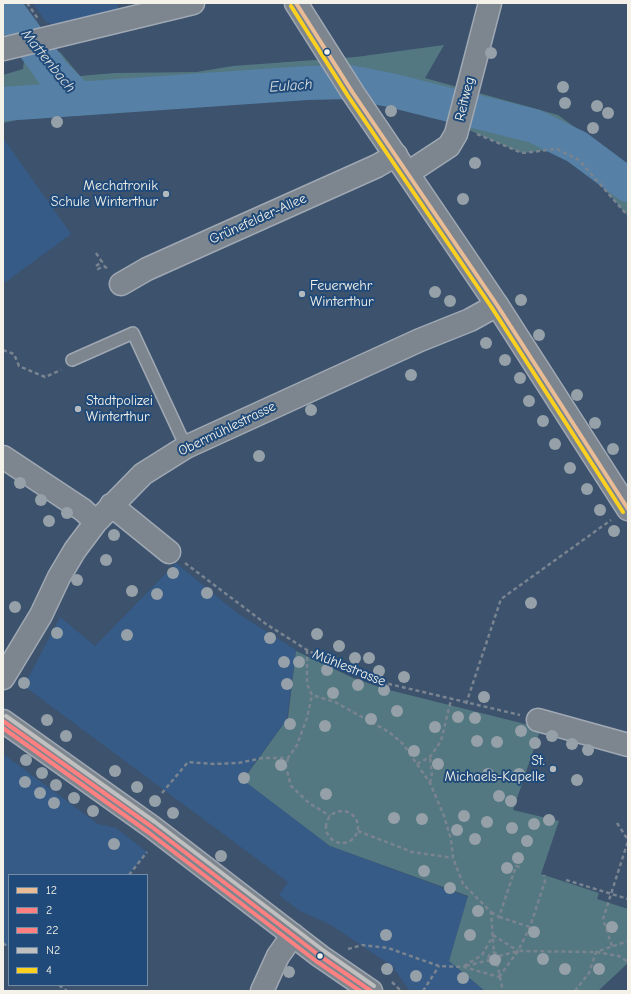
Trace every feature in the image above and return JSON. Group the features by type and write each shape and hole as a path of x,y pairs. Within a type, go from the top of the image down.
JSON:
{"street":[{"path":"8,48 193,3"},
{"path":"296,3 353,93 497,305 622,513"},
{"name":"Reitweg","path":"408,173 449,146 456,134 490,3"},
{"name":"Grünefelder-Allee","path":"120,284 147,269 378,166 396,155"},
{"name":"Obermühlestrasse","path":"3,678 41,615 59,577 75,550 111,505 143,474 186,447 420,340 470,320 497,305"},
{"path":"3,457 83,510 96,522"},
{"path":"111,505 169,552"},
{"path":"538,720 628,745"},
{"path":"3,721 152,827 292,935 371,991"},
{"path":"262,991 278,956 292,935"}],"lane":[{"path":"72,360 133,333 186,447"}],"path":[{"path":"460,119 471,131 522,153 557,149 579,160 628,216"},
{"path":"96,253 102,262 96,266 98,269 104,266"},
{"path":"3,350 14,354 19,366 45,377 60,371 72,360"},
{"path":"466,704 501,599 622,513"},
{"name":"Mühlestrasse","path":"169,552 266,624 307,650 338,665 385,683 466,704 538,720"},
{"path":"307,650 307,684 312,695 307,718 297,745 288,758 286,768 291,786 309,803 330,816"},
{"path":"312,695 335,702 389,732 403,744 430,783 444,816 451,839 453,858 463,884 491,912 499,917 530,927"},
{"path":"417,764 430,757 441,741 451,700"},
{"path":"430,757 432,774 430,783"},
{"path":"162,793 188,762 213,764 238,763 264,758 288,758"},
{"path":"339,810 350,812 358,820 358,831 352,840 347,842 337,842 332,839 326,831 326,825 330,816 339,810"},
{"path":"612,946 603,919 628,841 617,823"},
{"path":"358,831 412,852 453,858"},
{"path":"130,874 147,852"},
{"path":"499,917 516,866 520,867"},
{"path":"499,977 518,951 530,927 545,880 544,875"},
{"path":"566,880 628,899"},
{"path":"491,912 494,953"},
{"path":"493,935 518,951"},
{"path":"464,967 482,955 493,935"},
{"path":"596,952 628,941"},
{"path":"348,949 362,945 388,948 439,966 464,967 499,977"},
{"path":"494,953 499,956 518,951 596,952 620,956 628,962"},
{"path":"575,991 589,973 596,952"},
{"path":"489,960 490,956 494,953"},
{"path":"499,956 500,959 497,963 503,991"},
{"path":"464,967 489,960 492,963 497,963"},
{"path":"423,991 439,966"},
{"path":"392,982 401,991"}],"shaded area":[{"path":"33,3 117,3 119,11 56,25 46,22"},
{"path":"3,138 71,234 3,284"},
{"path":"176,563 237,613 296,650 287,719 243,779 330,846 468,897 449,961 485,991 410,991 392,966 331,925 300,911 279,895 288,882 24,686 60,617 95,646"},
{"path":"3,754 98,824 116,828 147,852 130,874 8,874 8,947 3,943"}],"green space":[{"path":"3,3 23,3 38,28 6,37 3,33"},
{"path":"444,45 425,78 558,115 628,166 628,216 579,160 557,149 522,153 471,131 460,119 353,93 43,114 3,123 3,75 23,69 24,61 60,52 80,76 115,73 197,72 233,66 356,57"},
{"path":"296,651 353,678 385,689 541,728 513,810 559,821 541,874 599,893 597,899 628,909 628,963 598,991 485,991 449,961 468,896 330,846 243,780 288,718"}],"waterway":[{"name":"Mattenbach","path":"3,4 53,73 79,99"},
{"name":"Eulach","path":"3,104 307,83 349,82 390,90 534,126 577,147 628,185"}],"transit line":[{"name":"12","path":"296,3 353,93 497,305 628,509"},
{"name":"4","path":"291,6 348,96 492,308 623,512"},
{"name":"N2","path":"6,716 155,822 324,951 374,986"},
{"name":"2","path":"3,721 152,827 320,956 371,991"},
{"name":"22","path":"3,728 148,832 316,961 360,991"}],"place":[{"name":"Mechatronik Schule Winterthur","path":"166,194"},
{"name":"Feuerwehr Winterthur","path":"302,294"},
{"name":"Stadtpolizei Winterthur","path":"78,409"},
{"name":"St. Michaels-Kapelle","path":"553,769"}]}
